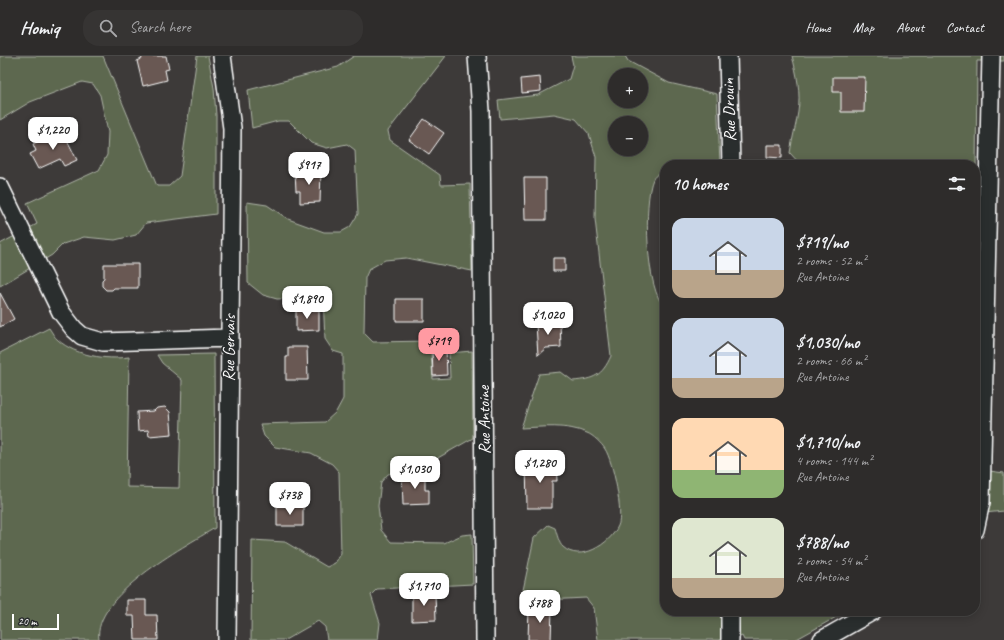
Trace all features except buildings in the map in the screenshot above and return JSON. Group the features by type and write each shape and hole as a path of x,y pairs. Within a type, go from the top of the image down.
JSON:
{"street":[{"name":"Rue Gervais","path":"222,56 232,128 227,640"},
{"name":"Rue Antoine","path":"477,56 481,110 485,640"},
{"name":"Rue Drouin","path":"728,56 731,160"},
{"path":"980,507 991,56"},
{"path":"0,187 61,312 74,329 82,336 103,342 229,338"},
{"path":"730,616 730,640"},
{"path":"822,640 864,616"}],"green space":[{"path":"0,56 103,56 157,186 169,186 180,176 197,56 208,56 214,88 216,115 216,214 146,223 136,235 115,240 84,237 63,244 52,255 0,286 0,244 37,224 27,203 99,170 107,155 108,132 100,95 93,84 82,82 30,102 0,120"},
{"path":"354,56 446,56 388,131 390,140 440,175 441,185 470,184 472,271 406,258 385,260 369,269 365,278 364,333 373,342 430,341 433,379 450,378 449,353 472,351 473,438 436,459 407,470 388,474 381,482 378,506 381,530 391,542 444,543 462,535 472,534 473,584 377,589 371,595 380,623 378,640 327,640 325,627 318,621 285,640 251,640 252,540 285,542 327,567 335,563 341,554 339,472 332,464 311,453 275,447 264,436 260,424 325,422 336,412 343,399 343,354 333,351 325,339 323,297 277,299 263,295 248,283 247,202 267,205 288,219 324,232 341,232 350,227 358,214 355,150 347,144 327,148 311,143 289,121 278,121 252,128 248,90 338,67"},
{"path":"571,56 625,56 628,61 641,68 608,68 608,108 648,108 648,72 669,83 717,94 720,160 660,160 660,173 653,179 648,206 647,225 650,266 654,284 660,300 660,616 838,616 795,640 744,640 742,636 734,640 598,640 594,608 586,598 526,601 522,595 534,538 548,525 555,528 559,541 563,547 578,553 586,552 602,545 614,533 618,526 620,511 617,488 611,464 605,449 597,440 587,433 571,428 521,428 539,374 561,372 573,381 587,379 601,372 611,356 595,219 596,157 589,134 576,119 554,114 500,119 498,100 538,95 569,79 573,65"},
{"path":"792,56 1004,56 1004,61 977,61 976,160 796,160 790,153 799,105 797,77"},
{"path":"49,328 58,340 73,350 92,356 111,358 129,357 127,487 179,488 182,380 162,363 157,355 214,354 215,528 162,560 124,590 110,607 101,623 99,640 0,640 0,353"},
{"path":"980,470 1004,473 1004,511 980,513"}]}
